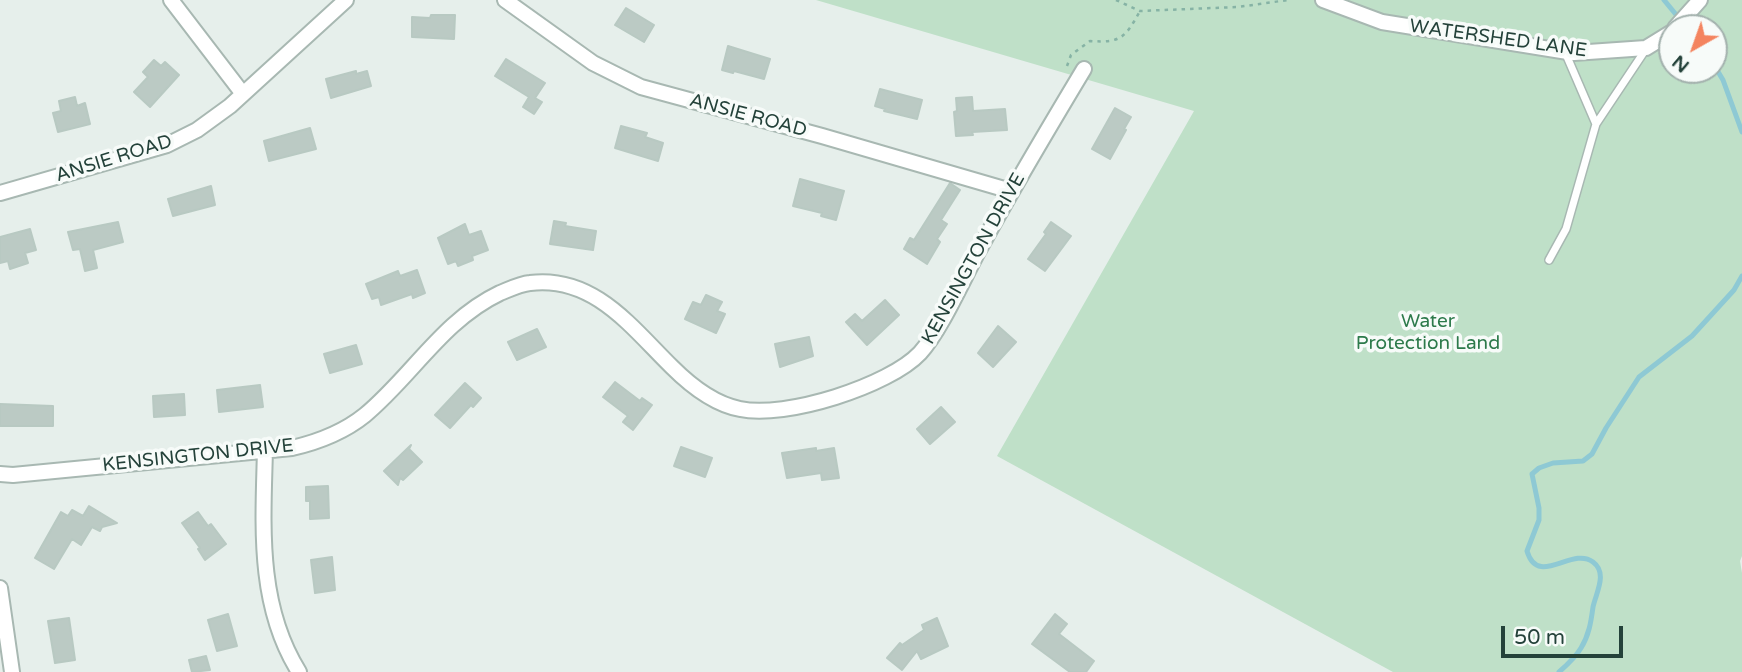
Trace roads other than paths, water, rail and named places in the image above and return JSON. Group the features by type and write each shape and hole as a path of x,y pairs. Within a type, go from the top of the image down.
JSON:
{"street":[{"path":"171,0 243,94"},
{"name":"ANSIE ROAD","path":"0,193 167,145 207,124 346,0"},
{"name":"ANSIE ROAD","path":"505,0 593,63 641,87 835,139 1011,191"},
{"name":"WATERSHED LANE","path":"1323,0 1382,22 1565,51 1612,52 1646,48 1658,40"},
{"name":"KENSINGTON DRIVE","path":"0,474 13,475 265,450 323,439 354,422 376,404 463,315 483,301 528,283 552,282 566,285 598,299 627,320 687,381 733,408 774,410 848,393 896,373 921,352 932,337 1011,191 1084,69"},
{"path":"265,450 264,538 268,591 277,629 299,672"},
{"path":"0,588 12,672"}],"lane":[{"path":"1549,260 1566,229 1596,124 1646,48"},
{"path":"1565,51 1596,124"}],"waterway":[{"path":"1664,0 1676,14"},
{"path":"1724,84 1742,132"},
{"path":"1559,672 1576,655 1586,638 1600,583 1600,572 1593,562 1585,558 1547,567 1532,561 1527,551 1539,520 1532,474 1553,463 1583,461 1592,454 1639,377 1692,336 1734,290 1742,276"}],"park label":[{"name":"Water Protection Land","path":"1428,333"}]}
